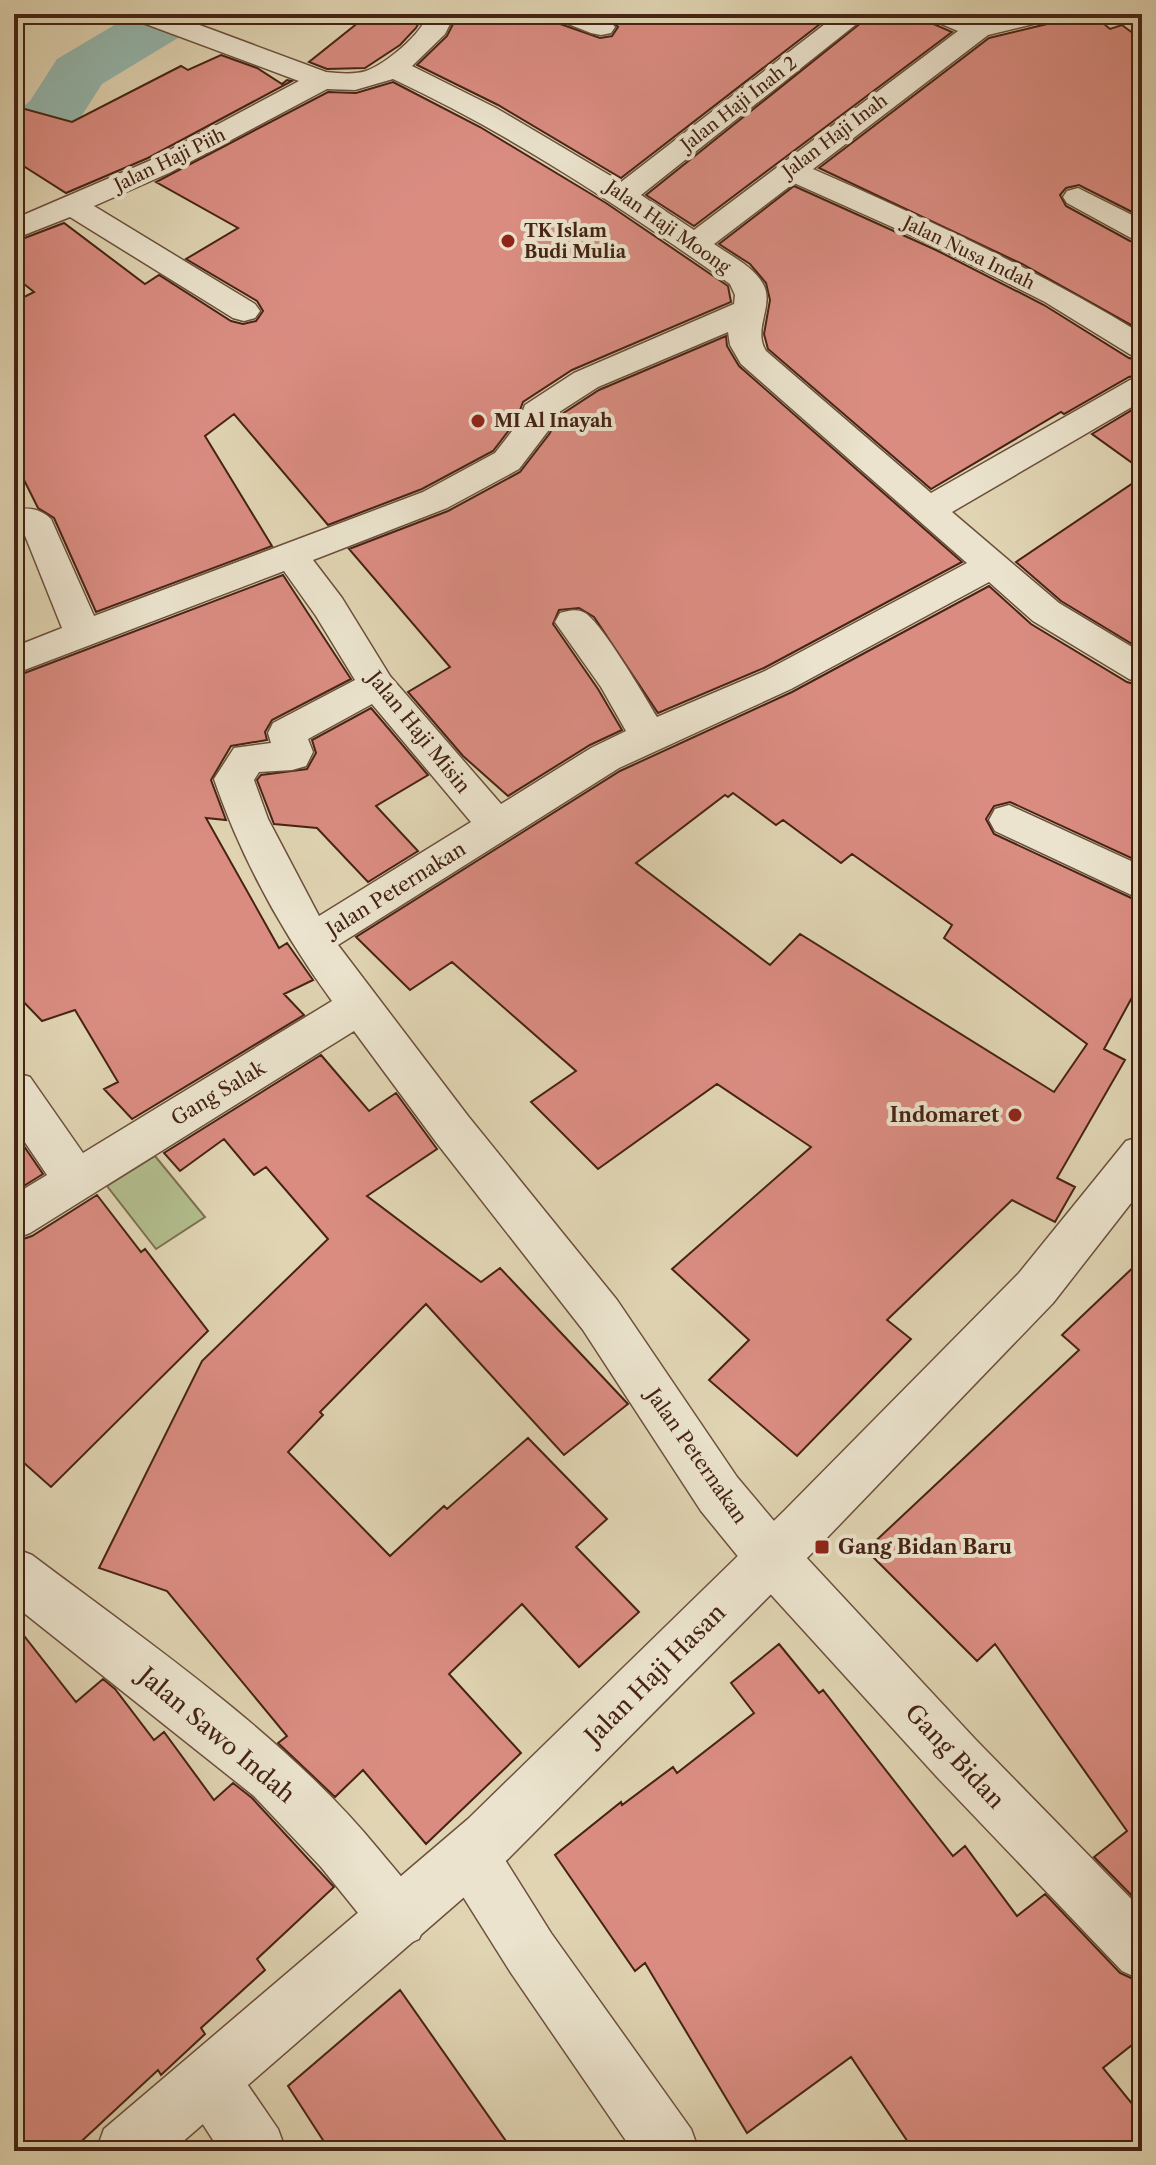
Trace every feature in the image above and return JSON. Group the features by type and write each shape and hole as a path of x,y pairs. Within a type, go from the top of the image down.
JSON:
{"street":[{"path":"157,20 322,80 342,82 371,80 395,69 434,30 441,20 441,14"},
{"path":"568,14 601,27"},
{"name":"Jalan Haji Inah 2","path":"623,195 855,14"},
{"path":"942,14 978,29 1040,14"},
{"name":"Jalan Haji Inah","path":"694,245 978,29"},
{"name":"Jalan Haji Moong","path":"395,69 492,114 623,195 750,285 754,295 747,312 743,338 753,357 1046,612 1142,670"},
{"name":"Jalan Haji Piih","path":"14,230 73,206 239,126 322,80"},
{"name":"Jalan Nusa Indah","path":"790,170 948,240 1056,295 1142,348"},
{"path":"1078,197 1142,232"},
{"path":"73,206 244,311"},
{"path":"14,661 435,500 507,461 536,423 537,412 586,380 747,312"},
{"path":"927,511 1142,387"},
{"path":"14,521 31,520 39,527 83,634"},
{"name":"Jalan Haji Misin","path":"291,555 329,607 377,685 497,826"},
{"name":"Jalan Peternakan","path":"772,1558 719,1494 600,1315 311,941 605,758 778,680 992,565"},
{"path":"573,622 614,678 649,736"},
{"path":"311,941 248,819 234,779 248,758 292,756 294,752 287,733 377,685"},
{"path":"1009,820 1142,884"},
{"name":"Gang Salak","path":"14,1219 359,1006"},
{"path":"14,1090 76,1180"},
{"name":"Jalan Haji Hasan","path":"126,2151 470,1856 772,1558 1036,1288 1142,1155"},
{"name":"Gang Bidan","path":"772,1558 956,1758 1142,1951"},
{"name":"Jalan Sawo Indah","path":"14,1573 273,1777 341,1847 399,1919"},
{"path":"470,1856 531,1953 669,2151"},
{"path":"209,2080 256,2151"}],"green space":[{"path":"155,1156 205,1217 156,1249 107,1186"}],"building":[{"path":"369,14 424,14 400,45 365,68 327,69 309,62"},
{"path":"458,14 551,14 557,23 600,38 612,36 618,27 602,14 833,14 621,178 498,105 417,65 447,36"},
{"path":"872,14 925,14 931,23 952,32 694,226 646,195"},
{"path":"1057,14 1092,14 1110,29 1122,25 1142,40 1142,217 1079,185 1066,188 1060,195 1066,206 1130,241 1142,244 1142,331 1022,264 819,168 989,38 1051,23"},
{"path":"221,55 257,68 282,84 292,81 148,158 66,193 14,160 14,106 72,122 181,66 188,70"},
{"path":"393,82 480,127 606,203 728,286 731,302 572,370 523,402 516,421 493,451 422,489 328,525 234,414 205,436 272,546 96,612 54,518 38,508 24,480 14,420 14,302 34,292 14,276 14,242 64,223 145,284 159,275 231,321 243,324 256,321 263,311 257,301 186,259 238,228 156,182 328,92 356,93"},
{"path":"794,186 936,250 1044,305 1129,358 1142,361 1142,374 1129,377 1064,414 1061,412 931,489 768,349 764,334 770,300 766,283 750,264 719,244"},
{"path":"726,336 727,346 739,366 962,562 764,668 658,713 594,617 579,608 559,610 553,624 622,730 590,745 508,796 463,756 408,692 450,667 349,549 448,511 520,472 550,433 556,418 599,390"},
{"path":"1142,404 1142,470 1092,434"},
{"path":"1142,477 1142,650 1061,601 1016,562"},
{"path":"283,575 351,679 272,720 265,732 267,740 231,746 211,780 226,820 206,818 279,948 287,943 313,980 284,994 304,1015 132,1119 104,1089 118,1082 75,1010 42,1021 14,992 14,677"},
{"path":"989,586 1031,624 1127,682 1142,686 1142,863 1010,802 994,806 986,819 994,834 1142,903 1142,979 1104,1049 1125,1060 1057,1178 1075,1187 1055,1222 1012,1200 887,1320 911,1339 797,1456 709,1380 749,1340 672,1269 811,1147 717,1084 598,1169 531,1102 576,1071 452,962 410,990 356,937 620,771 792,692","holes":["733,793 776,825 783,820 841,863 852,854 952,925 944,938 1087,1044 1054,1092 800,934 770,965 636,863 725,795 728,797"]},
{"path":"371,708 428,775 376,806 418,851 368,882 317,828 274,824 257,780 261,775 307,769 316,753 312,740"},
{"path":"321,1055 369,1111 396,1093 437,1149 367,1196 481,1282 500,1268 628,1404 564,1455 426,1304 320,1412 323,1415 288,1452 390,1556 444,1506 447,1509 528,1438 607,1519 576,1547 639,1612 579,1667 522,1604 449,1674 521,1753 426,1844 363,1770 335,1797 278,1743 287,1736 167,1591 99,1568 202,1361 328,1239 266,1167 254,1175 224,1139 180,1171 164,1153"},
{"path":"17,1136 43,1174 14,1192 14,1138"},
{"path":"97,1195 141,1252 145,1249 208,1331 51,1487 14,1454 14,1242 32,1236"},
{"path":"1142,1259 1142,1906 1094,1857 1127,1831 995,1644 977,1661 866,1550 1079,1350 1062,1335"},
{"path":"14,1623 76,1702 103,1679 115,1689 154,1740 164,1732 214,1800 233,1783 252,1798 334,1887 257,1959 265,1970 201,2028 205,2034 161,2075 158,2070 71,2151 14,2151"},
{"path":"779,1644 819,1693 823,1690 953,1856 965,1846 1017,1916 1045,1894 1120,1973 1142,1983 1142,2037 1103,2068 1142,2116 1142,2151 914,2151 851,2057 747,2133 645,1963 635,1971 555,1855 621,1802 622,1805 673,1767 677,1773 754,1713 731,1683"},
{"path":"400,1990 513,2151 330,2151 288,2086"}],"waterway":[{"path":"14,146 53,113 79,72 175,14"}],"place":[{"name":"TK Islam Budi Mulia","path":"508,241"},
{"name":"MI Al Inayah","path":"478,421"},
{"name":"Indomaret","path":"1015,1115"},
{"name":"Gang Bidan Baru","path":"822,1547"}]}
